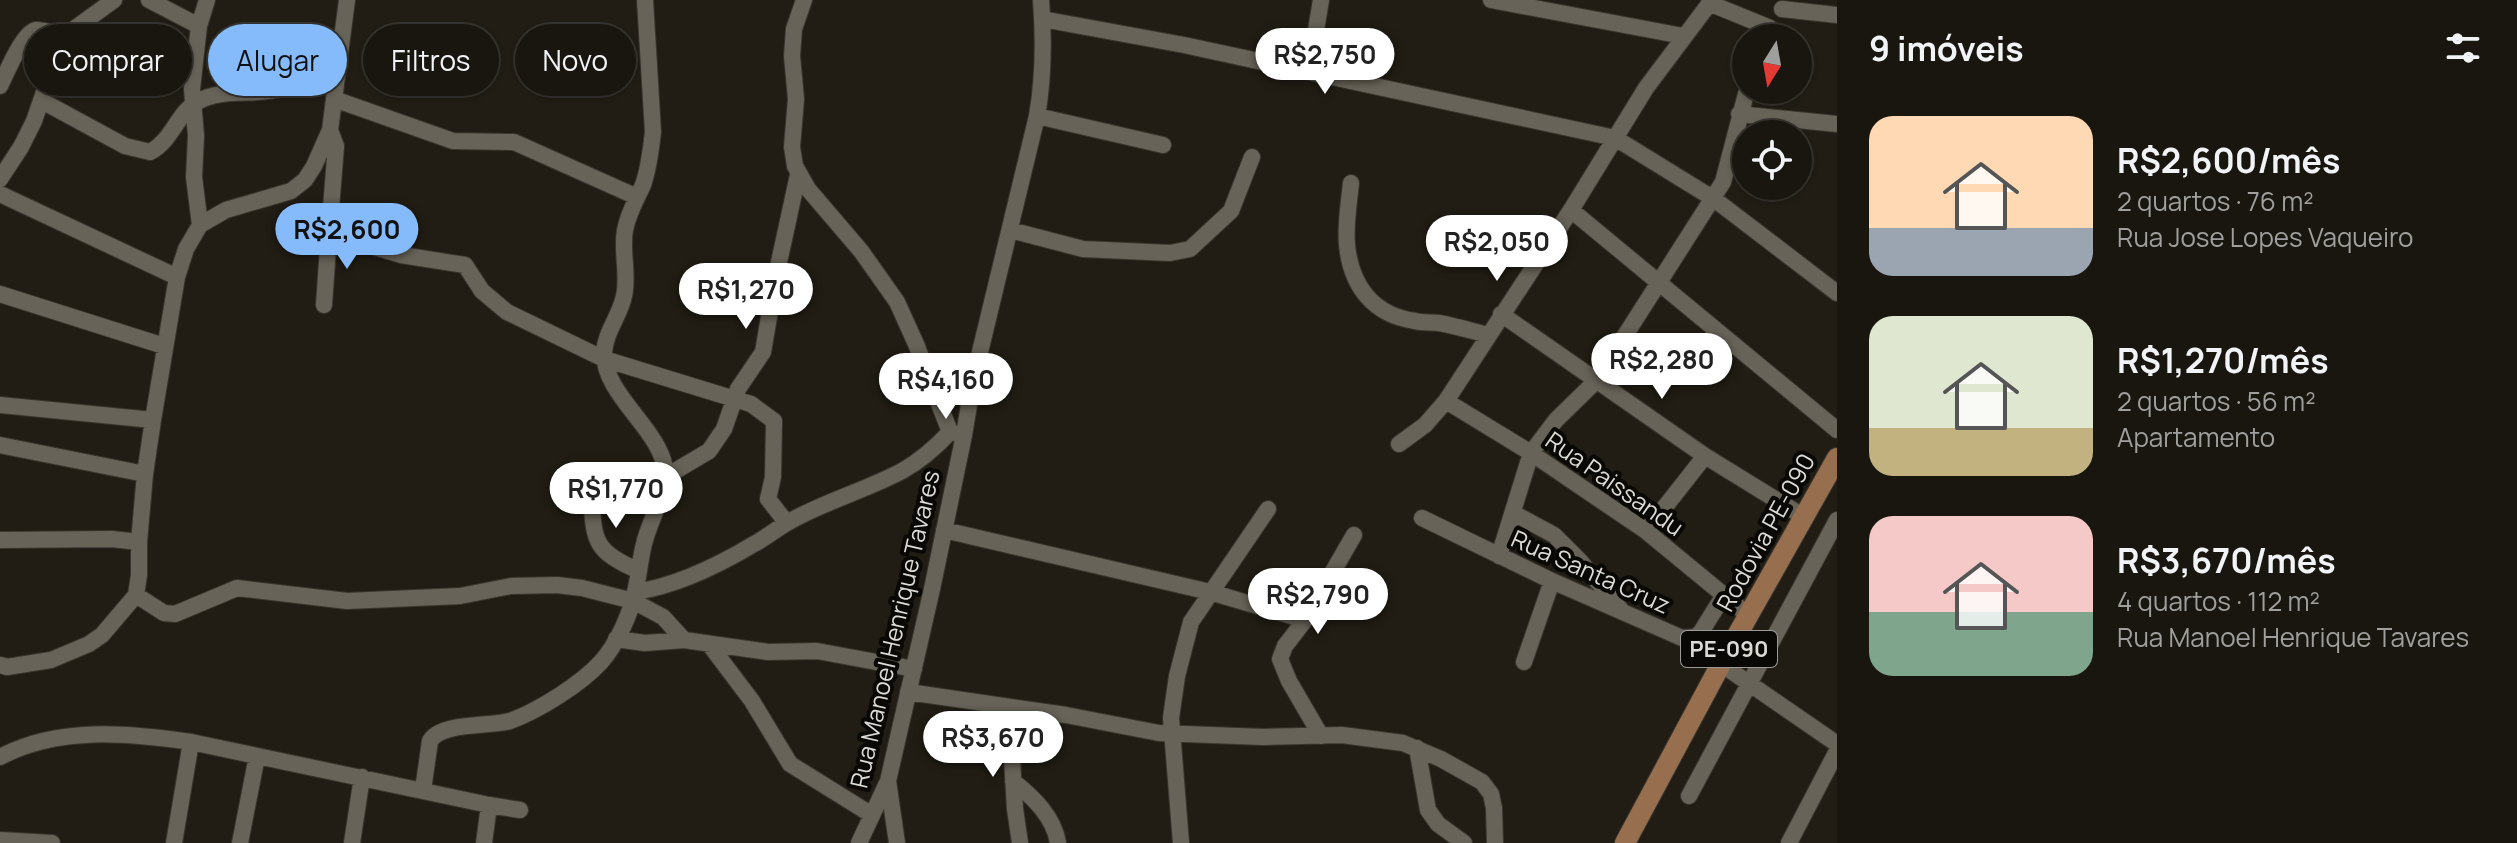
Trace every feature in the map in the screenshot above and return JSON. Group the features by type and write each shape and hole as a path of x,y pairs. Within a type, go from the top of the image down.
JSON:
{"main road":[{"name":"Rodovia PE-090","path":"1625,843 1837,458"}],"street":[{"path":"81,24 114,0"},
{"path":"149,0 199,26"},
{"path":"200,225 194,177 196,136 192,76 199,26 207,0"},
{"path":"344,24 347,0"},
{"path":"423,790 430,741 434,735 445,730 510,720 569,688 599,664 616,639 634,596 644,543 658,505 666,466 655,440 612,382 604,359 607,336 624,296 627,280 624,233 647,172 653,132 645,0"},
{"path":"665,477 709,451 724,429 738,389 763,352 798,175 792,147 796,99 792,56 794,29 804,0"},
{"name":"Rua Manoel Henrique Tavares","path":"859,843 888,781 944,530 957,433 973,381 1037,116 1043,83 1041,0"},
{"path":"1309,72 1321,0"},
{"path":"1491,0 1683,36"},
{"path":"1399,444 1425,425 1446,401 1571,210 1646,88 1710,2 1751,24"},
{"path":"1773,24 1785,4 1837,15"},
{"path":"1042,19 1184,45 1615,138 1714,199 1837,293"},
{"path":"0,86 24,39"},
{"path":"0,179 21,147 44,96"},
{"path":"42,101 125,146 145,152 160,146 193,103 217,96"},
{"path":"0,665 7,667 51,660 89,644 102,635 136,595 145,474 164,346 177,277 186,249 200,225 226,210 291,191 305,180 330,130 334,96"},
{"path":"334,99 453,141 514,142 637,197"},
{"path":"1499,556 1531,453 1556,420 1596,381 1714,199 1731,159 1742,104"},
{"path":"1739,114 1837,124"},
{"path":"1037,116 1163,145"},
{"path":"324,305 336,146 330,130"},
{"path":"1010,230 1083,249 1170,253 1190,249 1231,211 1252,157"},
{"path":"634,596 707,568 756,543 786,522 904,470 957,433 897,302 798,175"},
{"path":"1351,183 1347,246 1355,276 1365,296 1375,307 1403,318 1488,335"},
{"path":"0,194 177,277"},
{"path":"1571,210 1837,430"},
{"path":"329,233 401,255 465,265 482,291 507,312 604,359 762,410 774,421 773,477 768,499 786,522"},
{"path":"0,294 164,346"},
{"path":"1501,314 1705,456 1804,517"},
{"name":"Rua Paissandu","path":"1446,401 1531,453 1646,531 1748,615"},
{"path":"0,405 153,420"},
{"path":"0,445 145,474"},
{"path":"1646,531 1705,456"},
{"path":"591,491 593,521 602,549 612,559 639,571"},
{"path":"1181,843 1173,699 1191,622 1268,509"},
{"path":"1513,513 1554,535 1625,614"},
{"name":"Rua Santa Cruz","path":"1422,518 1552,581 1682,638 1696,637 1701,632 1724,595"},
{"path":"1689,796 1837,520"},
{"path":"944,530 1210,592 1305,620"},
{"path":"1321,736 1281,663 1285,646 1305,620 1354,535"},
{"path":"0,540 112,539 139,542"},
{"path":"1524,662 1552,581"},
{"path":"136,595 164,613 175,614 237,588 347,601 460,596 511,586 557,585 634,596 663,617 684,640"},
{"path":"616,639 645,643 684,640 768,652 838,653 914,669"},
{"path":"709,644 752,701 790,764 872,815"},
{"path":"1721,664 1837,744"},
{"path":"908,692 1066,715 1159,733 1366,737 1403,743 1482,782 1491,794 1494,808 1495,843"},
{"path":"1009,708 1020,843"},
{"path":"0,757 20,747 59,736 127,734 191,742 520,810"},
{"path":"174,843 191,742"},
{"path":"1417,748 1428,810 1438,824 1464,843"},
{"path":"1789,843 1837,751"},
{"path":"240,843 257,756"},
{"path":"352,843 362,777"},
{"path":"888,781 897,843"},
{"path":"1013,781 1041,807 1056,830 1058,843"},
{"path":"484,843 489,805"},
{"path":"0,840 52,843"}]}
